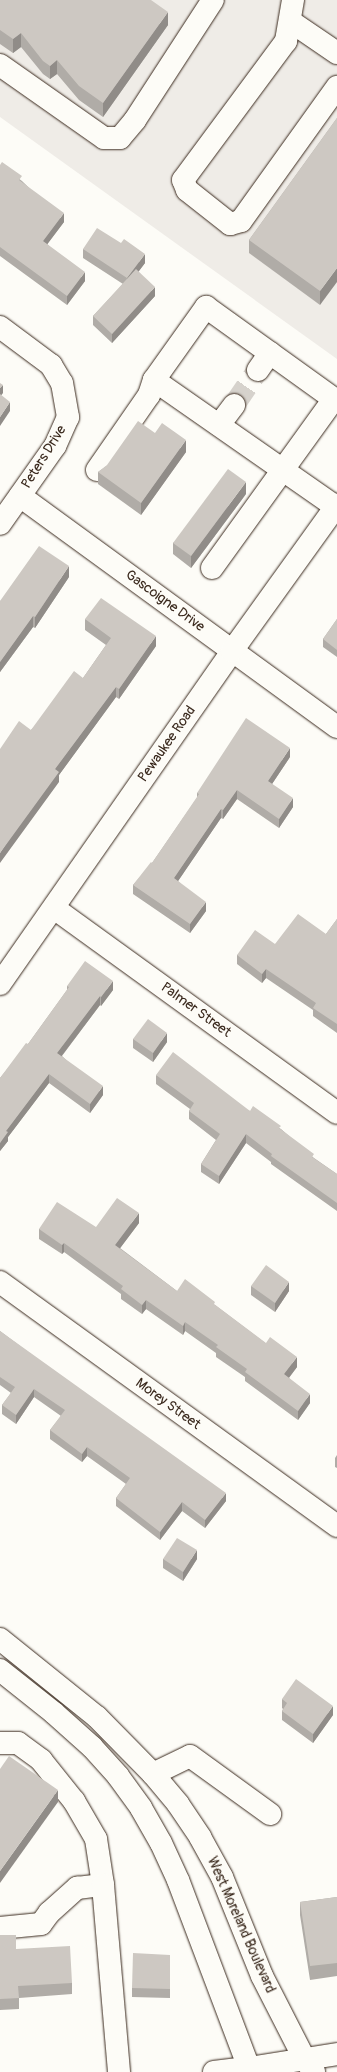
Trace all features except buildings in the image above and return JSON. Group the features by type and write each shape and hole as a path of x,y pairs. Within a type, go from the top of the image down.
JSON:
{"street":[{"path":"0,65 104,138 120,138 135,120 213,0"},
{"path":"292,10 337,53"},
{"path":"292,10 286,41 183,180 187,190 230,224 241,221 337,87"},
{"path":"97,470 149,395 154,380 206,307 264,362 335,400 282,470 212,568"},
{"name":"Peters Drive","path":"0,327 52,365 62,383 68,417 55,446 20,496"},
{"path":"154,380 336,506"},
{"path":"219,425 234,405"},
{"path":"0,524 20,496"},
{"name":"Gascoigne Drive","path":"20,496 337,727"},
{"name":"Pewaukee Road","path":"0,984 232,651 336,506"},
{"name":"Palmer Street","path":"54,908 337,1113"},
{"name":"Morey Street","path":"0,1282 337,1526"},
{"name":"West Moreland Boulevard","path":"0,1640 97,1717 153,1774 183,1811 222,1876 262,1976 309,2066"},
{"path":"0,1670 54,1713 92,1747 118,1776 141,1808 161,1842 178,1880 252,2071"},
{"path":"0,1743 18,1743 41,1760 74,1801 96,1838 103,1885 119,2072"},
{"path":"153,1774 190,1756 270,1814"},
{"path":"0,1928 41,1924 50,1913 77,1888 103,1885"},
{"path":"214,2072 252,2071 309,2066 337,2054"}],"shaded area":[{"path":"0,0 337,0 337,359 0,117"}],"tunnel":[{"path":"234,405 258,370"}]}
